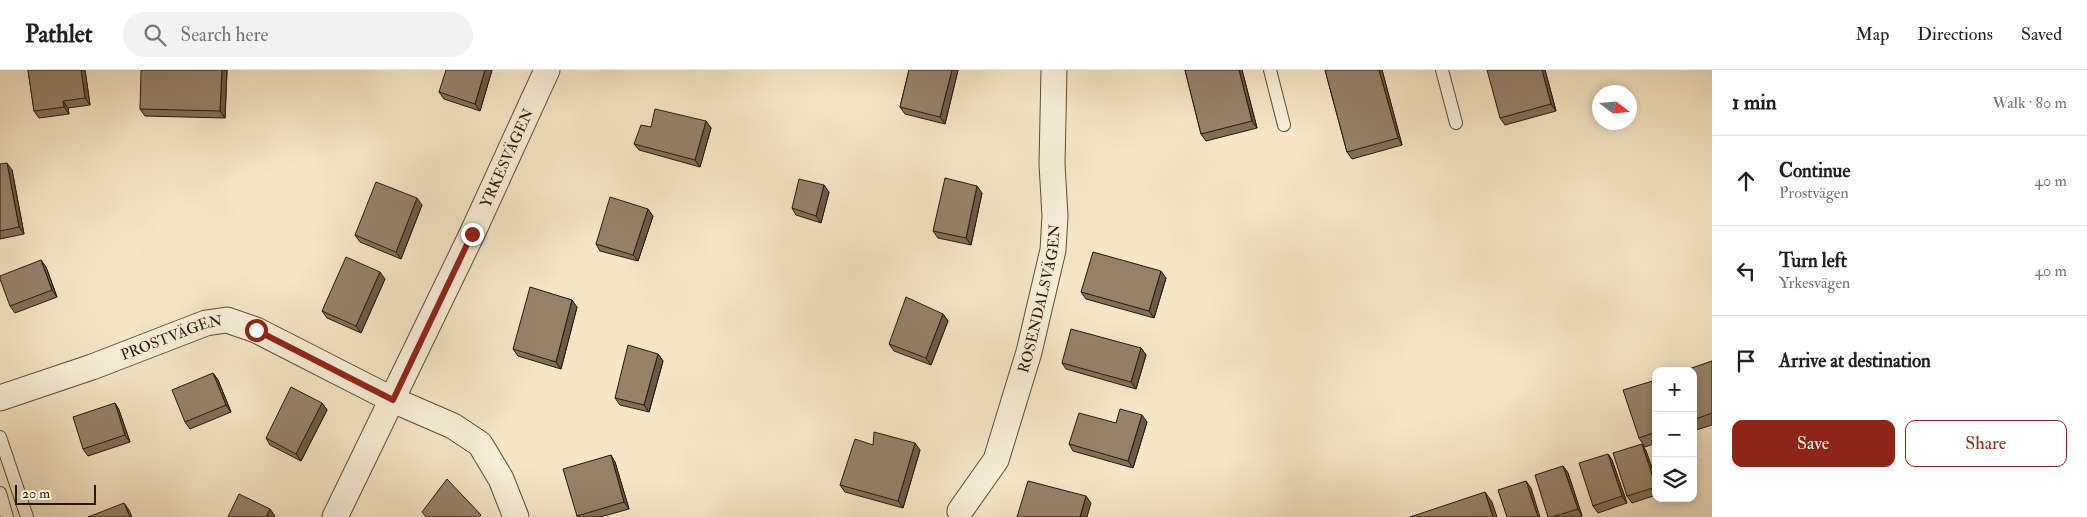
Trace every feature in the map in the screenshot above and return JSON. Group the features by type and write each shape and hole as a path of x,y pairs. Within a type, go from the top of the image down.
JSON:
{"street":[{"name":"YRKESVÄGEN","path":"335,517 472,234 547,70"},
{"name":"ROSENDALSVÄGEN","path":"960,511 996,460 1029,352 1053,250 1055,216 1052,164 1054,70"},
{"name":"PROSTVÄGEN","path":"0,398 206,323 227,320 256,330 393,400 453,426 480,444 500,479 516,517"}],"lane":[{"path":"1270,70 1284,125"},
{"path":"1442,70 1456,123"},
{"path":"0,437 28,517"},
{"path":"0,493 7,517"}],"building":[{"path":"28,70 81,70 85,98 63,101 64,107 34,111"},
{"path":"141,70 222,70 220,111 140,109"},
{"path":"446,70 485,70 475,104 439,92"},
{"path":"909,70 952,70 940,117 900,107"},
{"path":"1185,70 1239,70 1252,121 1201,134"},
{"path":"1325,70 1379,70 1398,138 1347,152"},
{"path":"1487,70 1542,70 1551,104 1500,118"},
{"path":"655,109 706,121 695,160 634,144 641,125 651,127"},
{"path":"7,163 19,227 0,231 0,164"},
{"path":"945,178 977,186 966,238 933,231"},
{"path":"799,179 824,185 816,216 792,208"},
{"path":"376,182 417,198 396,252 355,235"},
{"path":"610,197 648,209 633,255 596,244"},
{"path":"1093,252 1161,271 1149,311 1081,292"},
{"path":"346,257 380,272 356,326 322,311"},
{"path":"41,260 52,290 10,306 0,276"},
{"path":"530,287 572,300 556,362 513,349"},
{"path":"906,297 943,314 926,358 889,344"},
{"path":"1071,329 1141,348 1131,382 1062,363"},
{"path":"628,345 658,354 644,405 615,398"},
{"path":"1712,361 1712,413 1697,419 1697,367 1695,367"},
{"path":"213,373 226,405 185,422 172,390"},
{"path":"1652,381 1652,433 1639,438 1623,390"},
{"path":"291,387 322,403 296,454 266,438"},
{"path":"115,403 125,435 83,449 73,417"},
{"path":"1120,409 1142,415 1128,461 1069,444 1079,413 1116,423"},
{"path":"874,432 915,443 898,501 840,485 855,439 873,445"},
{"path":"1642,444 1652,475 1652,488 1627,496 1613,453"},
{"path":"1608,454 1622,496 1593,506 1579,463"},
{"path":"611,455 624,502 577,516 563,469"},
{"path":"1563,466 1578,509 1548,517 1535,475"},
{"path":"447,479 481,515 479,517 426,517 422,512"},
{"path":"1028,481 1086,496 1080,517 1017,517"},
{"path":"1526,481 1538,517 1507,517 1498,490"},
{"path":"1485,492 1493,517 1410,517"},
{"path":"239,494 270,509 266,517 228,517"},
{"path":"124,503 130,517 88,517"}],"route":[{"path":"256,330 393,400 472,234"}]}
